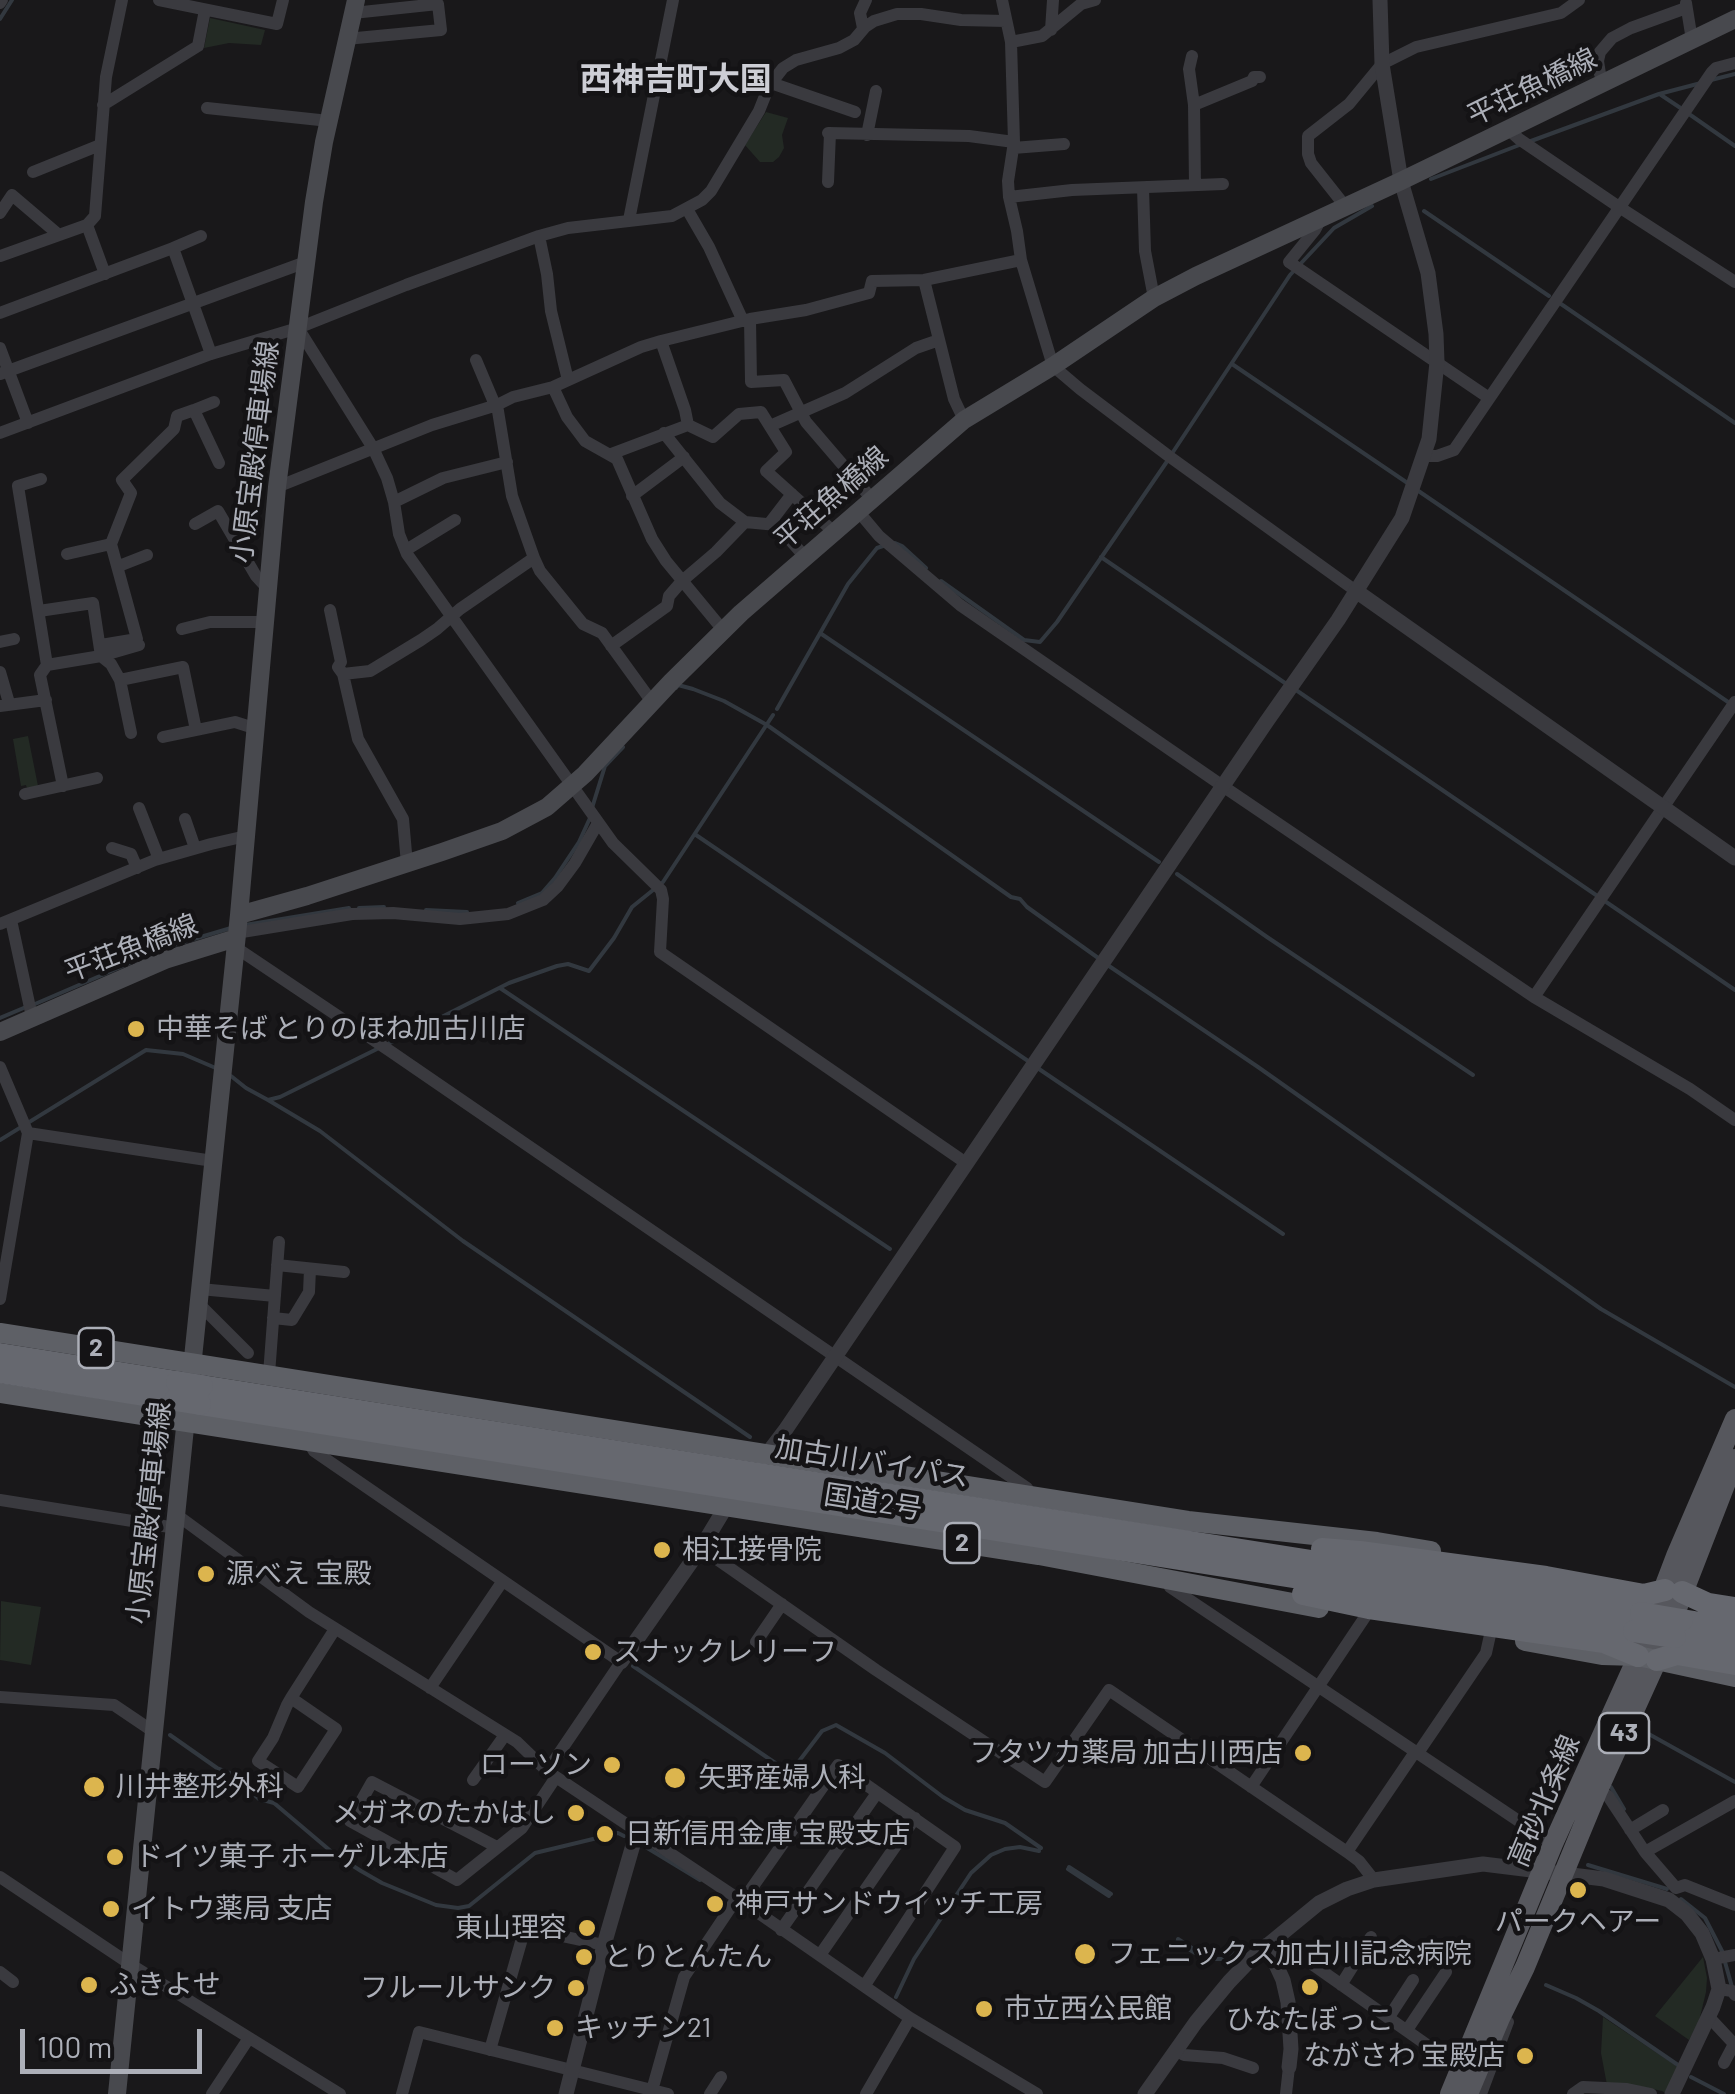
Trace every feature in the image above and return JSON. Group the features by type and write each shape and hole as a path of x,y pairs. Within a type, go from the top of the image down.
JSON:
{"highway":[{"name":"国道2号","path":"0,1333 764,1457 1188,1522 1378,1542 1735,1599"},
{"name":"加古川バイパス","path":"0,1354 176,1391 196,1404 1637,1622 1679,1628 1735,1628"},
{"name":"加古川バイパス","path":"0,1372 176,1391"},
{"name":"国道2号","path":"0,1392 196,1404 307,1439 727,1503 1039,1555 1365,1617 1647,1658 1735,1677"},
{"path":"1213,1556 1285,1546 1360,1552 1546,1577 1644,1595 1673,1591 1708,1604 1735,1608"},
{"path":"1213,1556 1240,1580 1369,1608 1604,1642 1647,1658 1677,1654 1735,1664"},
{"name":"加古川バイパス","path":"1679,1628 1735,1646"}],"main road":[{"name":"小原宝殿停車場線","path":"117,2094 176,1522 196,1404 192,1362 257,730 277,487 314,202 354,6"},
{"name":"平荘魚橋線","path":"0,1032 308,896 502,830 547,807 723,630 964,420 1054,366 1154,298 1196,276 1322,216 1514,134 1606,82 1735,19"},
{"name":"高砂北条線","path":"1673,1591 1676,1556 1735,1419"},
{"name":"高砂北条線","path":"1450,2094 1494,1987 1598,1790 1673,1591 1735,1460"},
{"name":"高砂北条線","path":"1468,2094 1526,1967 1553,1871 1553,1844 1647,1658"}],"street":[{"path":"0,256 87,225 95,216 106,77 122,0"},
{"path":"159,0 277,24 283,0"},
{"path":"629,220 673,0"},
{"path":"863,28 860,13 866,0"},
{"path":"1002,0 1011,42 1013,145 1008,197 1021,260 1054,366 1080,390 1174,459 1735,858"},
{"path":"1050,30 1053,0"},
{"path":"1011,42 1042,36 1081,4 1095,0"},
{"path":"764,1457 1288,693 1402,518 1429,438 1437,362 1433,302 1401,184 1382,64 1380,0"},
{"path":"1345,206 1311,163 1308,136 1348,104 1382,64 1416,47 1561,13 1578,0"},
{"path":"346,39 441,30 438,4 354,6"},
{"path":"1606,82 1600,74 1600,52 1612,38 1632,28 1686,4 1692,40"},
{"path":"103,105 198,46 205,10"},
{"path":"0,432 212,354 298,328 539,236 568,228 672,216 712,190 782,68 839,48 854,40 874,20 897,14 1006,22"},
{"path":"1192,56 1189,69 1194,104 1195,185"},
{"path":"1424,456 1454,450 1707,80 1716,68 1735,63"},
{"path":"1194,104 1260,76"},
{"path":"772,83 855,112"},
{"path":"867,136 876,91"},
{"path":"207,108 328,121"},
{"path":"828,182 829,133 969,136 1013,145 1064,144"},
{"path":"1514,134 1735,282"},
{"path":"33,172 100,145"},
{"path":"1008,197 1072,190 1222,184"},
{"path":"1143,188 1145,251 1154,298"},
{"path":"0,213 12,195 59,235"},
{"path":"687,209 747,320 751,382 784,380 801,414 865,505 882,539 960,605 1222,786 1534,997 1684,1085 1735,1120"},
{"path":"1322,216 1295,266 1488,398"},
{"path":"87,225 105,274"},
{"path":"0,313 202,236"},
{"path":"539,236 551,311 568,380"},
{"path":"173,248 212,354"},
{"path":"277,487 432,425 553,387 641,347 869,294 872,280 924,280 1021,260"},
{"path":"4,373 306,262"},
{"path":"924,280 954,399 964,420"},
{"path":"298,328 373,448 387,478 406,550 613,843 656,886 663,899 660,952 966,1163"},
{"path":"770,426 846,393 916,348 940,340"},
{"path":"661,341 688,424"},
{"path":"0,348 4,373 28,422"},
{"path":"476,360 496,405 512,496 540,571 583,624 602,633 652,702"},
{"path":"553,387 584,441 611,454 621,466 652,539 723,630"},
{"path":"63,786 40,675 47,665 137,639 111,544 131,493 122,480 174,429 177,416 214,402"},
{"path":"194,410 219,463"},
{"path":"611,454 688,424 713,437 740,414 760,412 786,452 766,470 834,532"},
{"path":"664,433 720,503 744,522 777,525 805,556"},
{"path":"632,496 684,457"},
{"path":"394,502 443,478 506,462"},
{"path":"41,479 18,486 15,494 47,665"},
{"path":"768,524 792,494"},
{"path":"195,524 218,510 266,588"},
{"path":"406,550 456,520"},
{"path":"612,646 667,606 669,596 682,580 744,522"},
{"path":"67,554 111,544"},
{"path":"119,566 147,555"},
{"path":"343,674 370,670 437,629 534,558"},
{"path":"39,611 93,603 101,651 120,680 132,733"},
{"path":"330,610 342,662 338,666 358,739 406,828 406,864"},
{"path":"182,629 210,622 264,622"},
{"path":"101,651 141,644"},
{"path":"120,680 183,668 196,730"},
{"path":"0,672 4,705 46,700"},
{"path":"1534,997 1731,708"},
{"path":"163,738 235,722 257,730"},
{"path":"24,794 97,778"},
{"path":"139,808 159,859"},
{"path":"237,930 352,914 460,919 508,914 543,900 558,886 575,863 593,816"},
{"path":"185,819 195,848"},
{"path":"32,1017 6,922 159,859 246,836"},
{"path":"112,848 130,854 137,868"},
{"path":"237,930 375,1042 1027,1488 1032,1498"},
{"path":"0,1068 25,1127 0,1299"},
{"path":"25,1127 213,1162"},
{"path":"268,1374 279,1242"},
{"path":"277,1266 344,1272"},
{"path":"273,1318 292,1320 309,1292 310,1269"},
{"path":"200,1296 275,1296"},
{"path":"200,1296 236,1343 248,1352"},
{"path":"307,1439 314,1450 621,1662"},
{"path":"0,1500 176,1522 335,1629 517,1742 551,1774 910,2018 1037,2094"},
{"path":"498,1847 372,1782 350,1821 457,1880 522,1828 621,1662 701,1548 727,1503"},
{"path":"701,1548 1045,1782 1109,1690 1353,1857 1374,1880"},
{"path":"1167,1578 1170,1587 1553,1844"},
{"path":"430,1688 500,1585"},
{"path":"756,1642 782,1604"},
{"path":"1251,1786 1365,1617"},
{"path":"292,1698 336,1729 298,1787 258,1761 274,1738 292,1698 335,1629"},
{"path":"1353,1857 1417,1752 1486,1654 1490,1635"},
{"path":"0,1697 114,1706 154,1732"},
{"path":"473,1780 505,1735"},
{"path":"652,2092 684,1977 838,1765 955,1846 865,1985"},
{"path":"1598,1790 1608,1796 1672,1894 1723,1957 1728,1992 1708,2016 1672,2094"},
{"path":"781,1930 878,1793"},
{"path":"1646,1852 1735,1800"},
{"path":"1630,1830 1663,1810"},
{"path":"820,1955 915,1818"},
{"path":"566,2094 637,1831"},
{"path":"1146,2094 1212,2002 1271,1942 1319,1903 1347,1888 1374,1880 1483,1864 1604,1878 1672,1894 1685,1886 1735,1905"},
{"path":"0,1877 331,2092"},
{"path":"490,2050 523,1935 538,1931 604,1945"},
{"path":"1341,1985 1371,1937"},
{"path":"1271,1942 1341,1985 1454,2064"},
{"path":"1271,1942 1288,2002 1291,2049 1286,2094"},
{"path":"1481,2094 1526,1967"},
{"path":"0,1972 13,1982"},
{"path":"1407,2030 1446,1972"},
{"path":"1389,2017 1413,1980"},
{"path":"1440,2094 1474,2014 1494,1987"},
{"path":"1708,2016 1735,2044 1724,2063"},
{"path":"866,2094 910,2018"},
{"path":"402,2094 419,2032 668,2094"},
{"path":"212,2094 249,2038"},
{"path":"1176,2050 1184,2055 1222,2058 1253,2068"},
{"path":"710,2094 721,2077"},
{"path":"1573,2094 1583,2088 1650,2094"}],"shaded area":[{"path":"210,18 265,30 261,45 229,43 204,48"},
{"path":"766,112 788,118 782,135 784,148 773,162 760,162 745,145"},
{"path":"28,736 38,786 27,788 21,786 13,739"},
{"path":"1,1601 41,1607 31,1665 0,1660"},
{"path":"1703,1957 1706,1992 1699,2021 1689,2040 1655,2016"},
{"path":"1603,2017 1678,2067 1667,2094 1638,2086 1607,2085 1601,2053"}],"waterway":[{"path":"0,19 12,0"},
{"path":"1711,80 1735,74"},
{"path":"1531,141 1659,94 1701,83"},
{"path":"1661,95 1682,109"},
{"path":"1689,114 1735,146"},
{"path":"1431,179 1522,144"},
{"path":"1173,452 1290,275 1334,228 1372,206"},
{"path":"1424,211 1549,296"},
{"path":"1561,304 1735,423"},
{"path":"1232,364 1409,484"},
{"path":"941,581 1024,640 1040,642 1168,460"},
{"path":"1417,490 1731,704"},
{"path":"895,543 926,568"},
{"path":"777,709 848,584 877,548 886,545"},
{"path":"1101,557 1285,683"},
{"path":"820,633 1159,862"},
{"path":"676,688 678,685 693,689 724,701 767,725 1011,897 1020,899 1101,960"},
{"path":"1293,688 1735,990"},
{"path":"386,1045 509,983 568,964 589,971 632,907 663,882 773,715"},
{"path":"592,808 605,766 623,747"},
{"path":"518,903 542,893 555,878 590,818"},
{"path":"696,835 1031,1063"},
{"path":"1177,874 1473,1075"},
{"path":"359,908 384,907"},
{"path":"245,925 349,908"},
{"path":"426,910 467,912"},
{"path":"35,1004 167,947 231,928"},
{"path":"1109,966 1601,1309 1735,1387"},
{"path":"500,988 890,1249"},
{"path":"0,1018 26,1007"},
{"path":"231,1076 268,1100 377,1049"},
{"path":"0,1140 146,1050 183,1054 218,1069"},
{"path":"1039,1069 1283,1234"},
{"path":"268,1100 320,1131 463,1241 750,1437"},
{"path":"633,1666 790,1773 822,1731 836,1725 885,1753 943,1797 965,1810 1005,1823 1041,1848"},
{"path":"1638,1728 1735,1782"},
{"path":"170,1735 230,1773 259,1799 274,1803 333,1853 361,1871 436,1905 469,1906 535,1853 618,1833 624,1836"},
{"path":"1611,1787 1624,1809"},
{"path":"644,1846 700,1880"},
{"path":"896,1997 914,1959 971,1873 991,1855 1005,1849 1039,1851"},
{"path":"1588,1865 1667,1889"},
{"path":"1069,1867 1111,1894"},
{"path":"1068,1869 1109,1896"},
{"path":"1681,1899 1705,1918 1723,1953"},
{"path":"1178,1939 1201,1954"},
{"path":"1177,1942 1205,1959 1224,1959 1238,1947"},
{"path":"1725,1962 1732,1987"},
{"path":"1546,1985 1599,2011 1678,2065"},
{"path":"1691,2077 1724,2094"}],"place":[{"name":"中華そば とりのほね加古川店","path":"136,1029"},
{"name":"相江接骨院","path":"662,1550"},
{"name":"源べえ 宝殿","path":"206,1574"},
{"name":"スナックレリーフ","path":"593,1652"},
{"name":"フタツカ薬局 加古川西店","path":"1303,1753"},
{"name":"ローソン","path":"612,1765"},
{"name":"矢野産婦人科","path":"675,1778"},
{"name":"川井整形外科","path":"94,1787"},
{"name":"メガネのたかはし","path":"576,1813"},
{"name":"日新信用金庫 宝殿支店","path":"605,1834"},
{"name":"ドイツ菓子 ホーゲル本店","path":"115,1857"},
{"name":"パークヘアー","path":"1578,1890"},
{"name":"神戸サンドウイッチ工房","path":"715,1904"},
{"name":"イトウ薬局 支店","path":"111,1909"},
{"name":"東山理容","path":"587,1928"},
{"name":"フェニックス加古川記念病院","path":"1085,1954"},
{"name":"とりとんたん","path":"584,1957"},
{"name":"ふきよせ","path":"89,1985"},
{"name":"ひなたぼっこ","path":"1310,1987"},
{"name":"フルールサンク","path":"576,1988"},
{"name":"市立西公民館","path":"984,2009"},
{"name":"キッチン21","path":"555,2028"},
{"name":"ながさわ 宝殿店","path":"1525,2056"}],"district":[{"name":"西神吉町大国","path":"676,79"}]}
